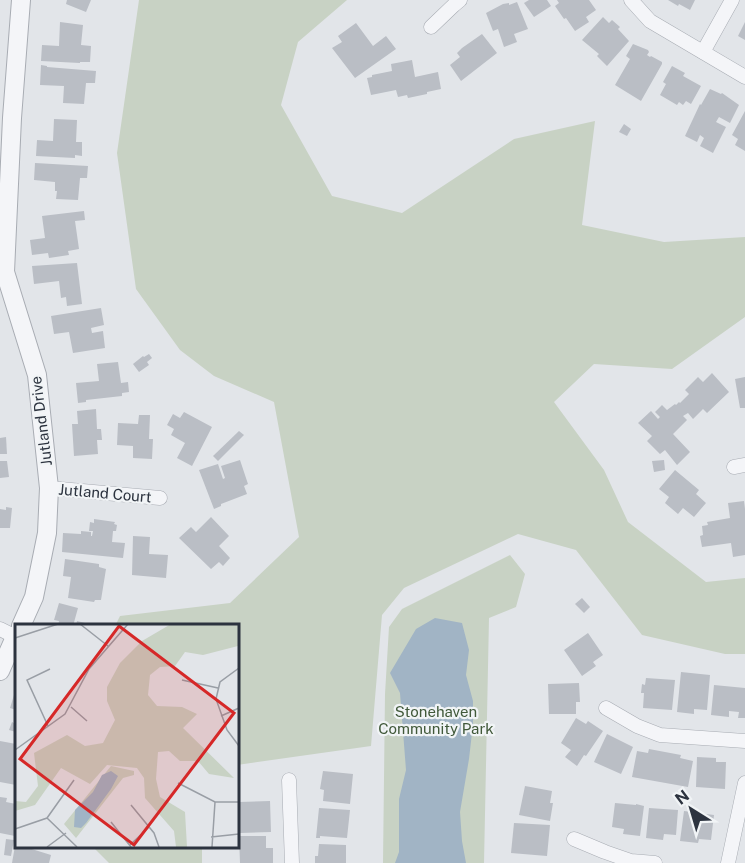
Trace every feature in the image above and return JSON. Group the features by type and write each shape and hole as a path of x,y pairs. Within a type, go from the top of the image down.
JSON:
{"street":[{"name":"Jutland Drive","path":"18,624 34,597 47,533 49,488 37,375 5,272 6,118 21,0"},
{"path":"431,27 460,0"},
{"path":"631,0 650,21 745,77"},
{"path":"702,52 732,0"},
{"name":"Jutland Court","path":"49,488 160,498"},
{"name":"Jutland Drive","path":"0,670 13,632"},
{"path":"606,708 637,726 660,735 745,741"},
{"path":"289,780 292,863"},
{"path":"728,863 745,783"},
{"path":"574,839 632,861 655,863"}],"green space":[{"path":"139,0 347,0 298,42 281,105 332,196 402,213 514,139 595,121 582,225 664,242 745,237 745,317 672,369 594,364 554,402 604,470 628,522 706,582 745,578 745,654 725,654 642,635 576,550 518,534 404,588 382,615 371,746 238,765 238,624 116,624 120,616 230,603 299,537 274,402 214,376 180,350 136,289 117,153"},
{"name":"Stonehaven Community Park","path":"510,555 525,574 516,607 489,618 484,863 383,863 385,694 389,627 402,609"},
{"path":"94,848 202,848 202,863 109,863"}],"water":[{"path":"435,618 462,623 469,650 466,675 473,701 473,724 460,812 466,863 395,863 399,852 399,799 406,770 400,693 390,673 416,629"}],"building":[{"path":"67,0 91,0 86,12 66,4"},
{"path":"529,0 547,0 551,6 534,17 524,3"},
{"path":"557,0 589,0 596,10 586,17 589,22 575,31 555,6 559,3"},
{"path":"668,0 695,0 690,10"},
{"path":"517,2 528,29 514,34 517,42 504,47 498,29 493,31 486,13 503,4 509,3 509,5"},
{"path":"603,17 609,23 612,20 620,27 618,29 629,41 607,66 597,56 599,54 582,40"},
{"path":"60,22 83,25 81,45 91,46 90,62 41,61 42,45 59,46"},
{"path":"745,22 745,40 738,36"},
{"path":"356,23 373,46 386,36 396,49 355,78 332,48 342,42 338,36"},
{"path":"482,34 497,53 461,81 450,65 460,57 457,53 462,48"},
{"path":"633,44 648,50 647,55 662,62 641,101 615,85 630,59 626,56"},
{"path":"412,60 415,77 438,72 441,89 408,98 407,95 398,97 396,90 371,95 367,78 392,71 391,64"},
{"path":"41,65 96,71 95,83 86,83 84,104 63,103 64,86 40,85"},
{"path":"672,66 685,73 683,76 701,86 691,104 686,101 683,105 679,102 677,105 660,95 666,84 663,82"},
{"path":"710,89 722,93 739,105 730,123 719,117 716,122 726,127 713,153 700,146 704,138 700,135 697,142 685,136"},
{"path":"745,111 745,151 735,145 738,139 732,135"},
{"path":"54,119 77,120 76,142 82,142 82,156 75,155 75,158 36,156 37,140 53,141"},
{"path":"624,124 631,129 627,136 619,132"},
{"path":"35,163 88,166 87,178 80,178 78,200 56,199 55,182 34,180"},
{"path":"84,211 85,220 75,221 79,249 68,251 69,255 49,258 48,253 32,255 30,240 45,238 42,216"},
{"path":"77,263 82,304 67,306 66,297 61,298 59,281 34,284 32,266"},
{"path":"101,308 104,325 91,328 92,333 103,331 105,348 73,353 69,332 54,334 51,316"},
{"path":"149,354 152,358 147,362 149,365 139,372 133,364"},
{"path":"118,362 121,383 128,382 129,392 122,393 122,396 78,403 76,383 99,381 97,364"},
{"path":"712,373 729,392 707,413 703,409 693,419 688,413 683,416 687,420 673,434 690,452 677,465 665,450 660,454 647,441 652,436 638,423 651,411 658,419 660,417 655,412 662,405 667,410 680,403 689,394 685,390 698,377 703,382"},
{"path":"745,377 745,408 740,408 735,379"},
{"path":"96,409 97,429 101,429 102,440 97,440 98,454 74,456 72,424 78,424 77,411"},
{"path":"184,412 212,427 192,466 177,458 185,443 171,435 174,429 167,425 173,414 180,418"},
{"path":"139,415 150,415 149,439 153,439 152,459 133,458 133,446 117,445 118,423 138,424"},
{"path":"239,431 244,435 218,461 213,456"},
{"path":"6,437 7,454 0,454 0,438"},
{"path":"240,460 248,484 244,486 247,494 214,509 199,470 218,464 223,479 225,478 221,466"},
{"path":"664,460 665,470 654,472 652,461"},
{"path":"0,461 7,461 9,477 0,478"},
{"path":"675,470 699,490 696,494 706,503 694,517 683,508 678,514 665,503 669,497 659,489"},
{"path":"744,501 745,555 733,557 731,543 702,547 700,536 703,535 702,526 708,525 707,522 730,518 728,503"},
{"path":"6,507 12,508 10,528 0,528 0,509 6,510"},
{"path":"211,517 229,536 219,546 230,558 223,566 219,562 211,569 179,538 191,527 196,532"},
{"path":"94,519 115,522 114,524 117,525 116,531 113,531 112,542 125,543 123,558 62,552 63,533 91,532 92,536 93,531 89,531 90,522 94,523"},
{"path":"133,536 150,537 149,554 168,555 166,578 132,575"},
{"path":"65,559 99,564 99,567 106,569 101,600 94,602 68,598 71,577 63,576"},
{"path":"582,598 590,607 584,613 575,604"},
{"path":"59,603 78,608 74,624 58,624 59,621 54,620"},
{"path":"588,633 603,655 593,662 596,666 582,676 564,650"},
{"path":"681,672 710,675 707,710 694,709 694,714 677,712"},
{"path":"646,678 675,680 672,710 643,708 644,693 641,693 642,684 645,685"},
{"path":"579,683 580,702 576,702 576,714 549,714 548,684"},
{"path":"714,685 745,688 745,718 738,718 739,712 729,711 729,717 711,715"},
{"path":"14,695 15,710 10,708"},
{"path":"576,718 586,724 588,721 603,731 577,766 565,757 571,750 561,743"},
{"path":"12,722 15,724 15,732 9,730"},
{"path":"607,734 633,747 621,774 594,762"},
{"path":"0,741 15,744 15,785 0,782"},
{"path":"649,749 681,755 680,758 693,761 688,787 632,777 637,751 648,753"},
{"path":"697,757 716,758 716,762 726,762 725,789 696,787"},
{"path":"323,771 353,774 350,804 323,801 324,790 320,789"},
{"path":"525,786 552,791 550,821 519,815"},
{"path":"0,797 7,798 6,802 15,804 15,836 0,833"},
{"path":"270,801 271,832 240,833 239,802"},
{"path":"615,803 644,806 640,836 623,834 624,829 612,827"},
{"path":"319,808 350,810 347,838 320,836 316,838"},
{"path":"649,808 678,810 676,835 664,834 663,840 646,838"},
{"path":"684,811 714,815 711,840 699,839 698,843 680,841"},
{"path":"514,823 550,825 547,856 511,853"},
{"path":"239,836 266,836 266,848 273,848 273,863 240,863"},
{"path":"6,839 14,840 11,856 4,855"},
{"path":"319,844 346,845 346,863 315,863"},
{"path":"15,846 15,848 28,848 51,855 49,863 12,863"}]}
